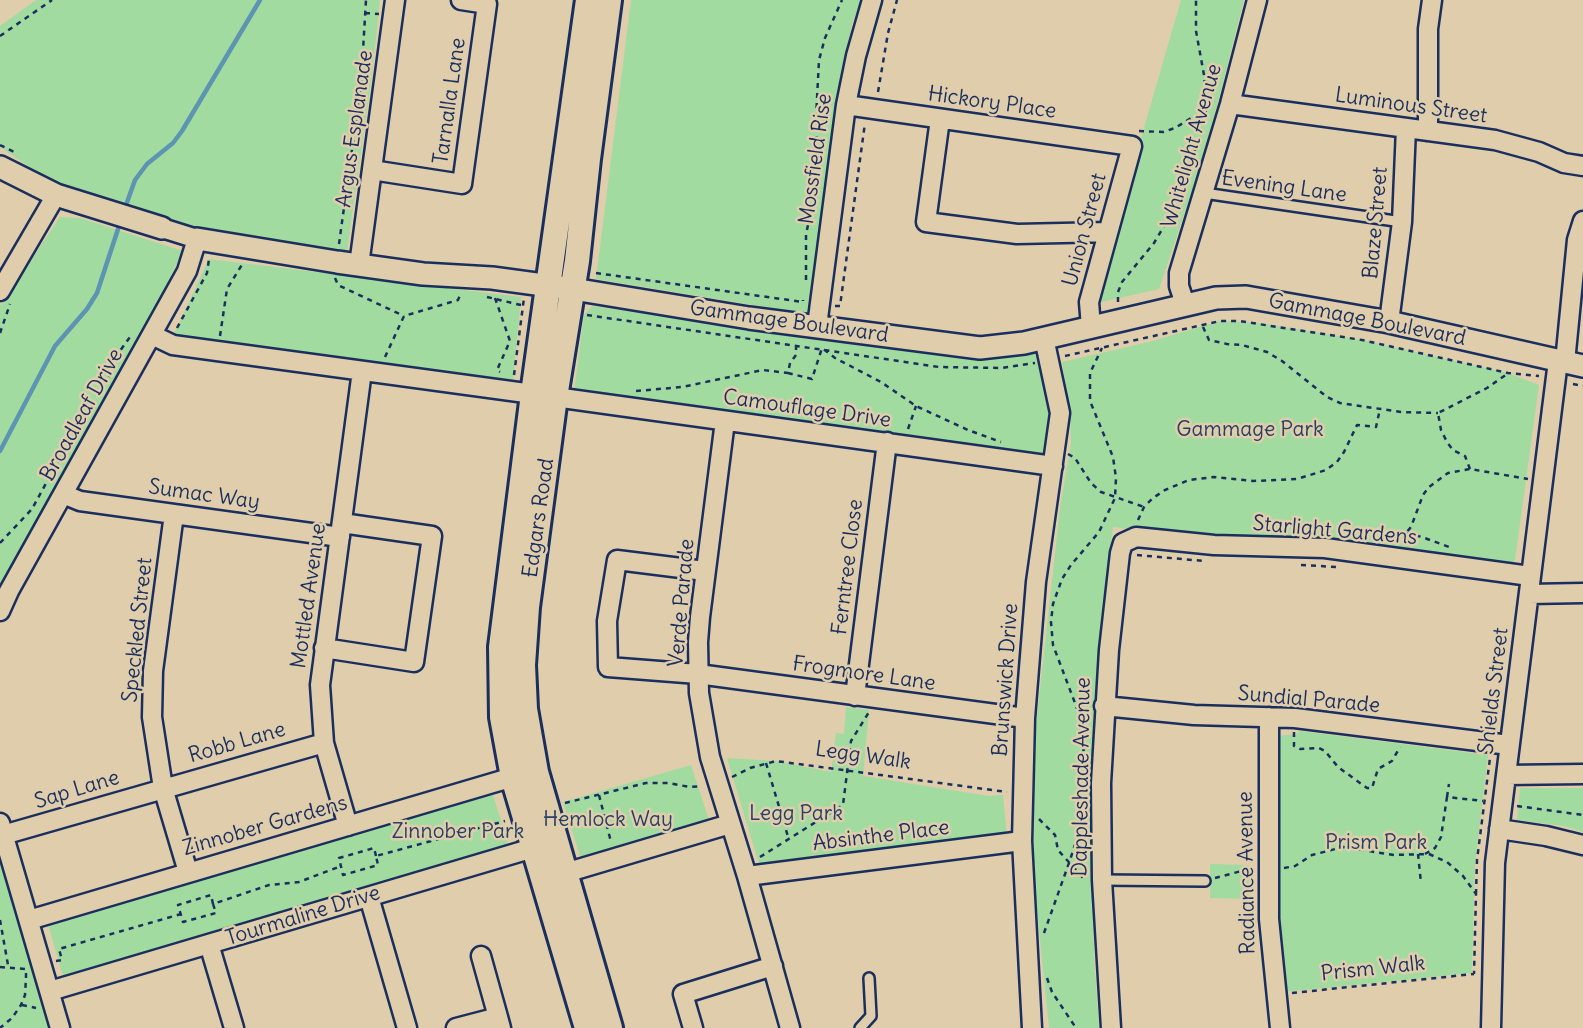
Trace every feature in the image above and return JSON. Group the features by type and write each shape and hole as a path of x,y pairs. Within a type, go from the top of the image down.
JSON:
{"main road":[{"name":"Edgars Road","path":"588,0 500,647 502,717 513,777 535,813 554,877 610,1028"},
{"name":"Edgars Road","path":"535,813 536,772 528,733 523,665 534,391 573,289 609,0"},
{"name":"Edgars Road","path":"554,877 587,1028"}],"street":[{"name":"Argus Esplanade","path":"359,265 395,0"},
{"name":"Tarnalla Lane","path":"372,170 461,184 487,4 461,0"},
{"name":"Mossfield Rise","path":"804,332 820,304 846,105 872,0"},
{"name":"Whitelight Avenue","path":"1185,304 1178,286 1178,273 1230,104 1256,0"},
{"path":"1428,131 1428,29 1432,0"},
{"name":"Luminous Street","path":"1230,104 1495,140 1539,152 1564,163 1583,166"},
{"name":"Hickory Place","path":"846,105 940,119 1134,138"},
{"path":"940,119 926,222 1017,234 1108,232"},
{"name":"Blaze Street","path":"1389,322 1402,222 1406,128"},
{"name":"Union Street","path":"1091,327 1089,302 1134,138"},
{"name":"Gammage Boulevard","path":"0,167 56,195 84,205 197,239 336,269 359,265 423,274 548,285 804,332 980,348 1000,347 1042,358 1091,327 1216,298 1246,298 1389,322 1565,367"},
{"path":"0,291 56,195"},
{"name":"Shields Street","path":"1491,1028 1494,863 1499,830 1493,803 1506,775 1530,576 1565,367 1577,240 1583,221"},
{"name":"Broadleaf Drive","path":"0,611 187,271 197,239"},
{"name":"Camouflage Drive","path":"152,335 173,345 534,391 725,421 905,445 1054,459"},
{"name":"Brunswick Drive","path":"1032,1028 1021,819 1025,718 1036,582 1060,413 1042,358"},
{"name":"Mottled Avenue","path":"348,826 324,743 320,703 324,648 362,371"},
{"name":"Verde Parade","path":"725,421 698,642 703,725 730,824 754,876 773,966 790,1028"},
{"name":"Ferntree Close","path":"864,698 887,442"},
{"name":"Sumac Way","path":"63,494 80,500 174,514 432,536 414,662 324,648"},
{"name":"Speckled Street","path":"174,514 152,695 154,742 163,788 188,873"},
{"name":"Starlight Gardens","path":"1136,537 1201,544 1325,548 1530,576"},
{"name":"Dappleshade Avenue","path":"1111,1028 1102,880 1101,783 1104,706 1120,553 1126,540 1136,537"},
{"name":"Frogmore Lane","path":"705,571 617,560 607,621 608,667 698,674 1025,718"},
{"path":"1529,594 1583,593"},
{"name":"Sundial Parade","path":"1104,706 1194,715 1294,718 1509,745"},
{"name":"Radiance Avenue","path":"1269,717 1267,869 1275,996 1280,1028"},
{"name":"Robb Lane","path":"163,788 324,743"},
{"path":"1506,775 1583,774"},
{"name":"Zinnober Gardens","path":"29,920 513,777"},
{"name":"Sap Lane","path":"2,829 163,788"},
{"path":"554,877 730,824"},
{"path":"2,829 60,1028"},
{"path":"1499,830 1546,836 1583,845"},
{"name":"Absinthe Place","path":"754,876 1022,841"},
{"name":"Tourmaline Drive","path":"50,991 544,844"},
{"path":"369,897 407,1028"},
{"path":"209,944 233,1028"},
{"path":"456,1028 500,1022 481,956"},
{"path":"693,1028 683,994 773,966"}],"lane":[{"name":"Evening Lane","path":"1204,193 1402,222"},
{"path":"1102,880 1205,881"},
{"path":"860,1028 871,1016 869,978"}],"path":[{"path":"0,36 52,0"},
{"path":"366,0 361,84 336,269 338,285 404,316"},
{"path":"816,118 820,60 825,38 842,0"},
{"path":"788,373 804,332 803,302 840,306 868,99 877,94 897,0"},
{"path":"1127,342 1117,299 1119,287 1154,243 1172,213 1191,165 1205,116 1205,75 1196,32 1196,0"},
{"path":"1134,138 1163,132 1191,118 1205,116"},
{"path":"0,145 19,155"},
{"path":"174,334 206,273 209,258"},
{"path":"209,335 220,336 228,289 243,263"},
{"path":"495,298 510,341 497,370 505,376"},
{"path":"523,306 534,391"},
{"path":"584,315 804,332 835,358 881,382 916,406 968,430 1004,442"},
{"path":"822,348 939,367 1002,368 1220,321 1260,323 1362,341 1508,373 1529,374 1565,367 1583,386"},
{"path":"1202,326 1209,340 1252,347 1275,356 1340,403 1424,414 1438,413 1487,388 1508,373"},
{"path":"107,383 113,362 129,339"},
{"path":"632,391 682,387 763,370 812,379 822,348"},
{"path":"1085,766 1085,749 1078,711 1053,645 1051,614 1062,579 1099,533 1115,498 1113,457 1092,409 1089,395 1090,373 1102,348"},
{"path":"384,358 392,359"},
{"path":"905,445 916,406"},
{"path":"1136,537 1144,507 1165,490 1203,477 1297,479 1326,470 1337,462 1344,452 1357,425 1376,427 1380,409"},
{"path":"1438,413 1441,430 1447,442 1453,450 1467,459 1471,469"},
{"path":"0,543 32,509 62,454 78,436"},
{"path":"1054,459 1073,456 1096,488 1115,498 1144,507"},
{"path":"754,876 755,860 842,806 851,741 866,717 864,698"},
{"path":"1294,718 1294,747 1319,748 1325,751 1338,767 1367,788 1372,788 1375,784 1380,766 1392,761 1408,732"},
{"name":"Legg Walk","path":"376,856 646,783 668,783 695,788 776,761 1007,792"},
{"path":"766,763 789,840"},
{"path":"1205,881 1244,869 1289,868 1312,855 1343,847 1394,855 1425,854 1435,848 1441,837 1449,784"},
{"path":"599,795 615,858"},
{"path":"1447,797 1583,816"},
{"path":"1044,936 1082,823 1084,800"},
{"path":"1021,819 1040,818 1055,835 1058,850 1084,879 1102,880"},
{"path":"374,848 376,856 378,865 343,875 339,858 374,848"},
{"path":"1418,854 1421,883"},
{"name":"Prism Walk","path":"1275,996 1474,974 1476,894 1463,876 1447,862 1425,854"},
{"path":"214,904 269,885 299,882 341,866"},
{"path":"211,895 214,904 216,913 183,922 178,905 211,895"},
{"path":"64,948 181,914"},
{"path":"0,920 9,966"},
{"path":"0,967 26,969 26,987 18,1012 0,1028"},
{"path":"1045,971 1052,992 1076,1028"}],"green space":[{"path":"36,0 380,0 347,251 187,228 63,190 0,147 0,26"},
{"path":"631,0 861,0 852,24 840,83 807,314 596,279"},
{"path":"1181,0 1244,0 1218,102 1159,289 1093,304"},
{"path":"60,217 80,218 183,251 143,333 0,597 0,306"},
{"path":"209,259 521,297 513,382 174,334"},
{"path":"592,306 950,356 979,358 1029,350 1041,357 1052,414 1047,449 1037,457 574,392 584,315"},
{"name":"Gammage Park","path":"1220,321 1260,323 1362,340 1508,373 1539,385 1515,560 1509,565 1113,527 1101,623 1091,782 1094,955 1099,1028 1049,1028 1030,841 1033,753 1060,508 1071,443 1070,413 1062,362 1149,342"},
{"name":"Legg Park","path":"846,707 869,710 863,776 989,796 1003,795 1007,837 760,867 727,758 776,761 831,772 836,733 844,734"},
{"name":"Prism Park","path":"1300,731 1488,755 1475,864 1472,973 1283,992 1276,920 1276,736 1296,734"},
{"name":"Hemlock Way","path":"691,765 709,820 581,859 563,802"},
{"path":"1520,788 1583,788 1583,832 1564,826 1517,820"},
{"name":"Zinnober Park","path":"492,791 509,848 64,980 48,924"},
{"path":"0,840 56,1028 0,1028"},
{"path":"1210,864 1249,865 1249,899 1210,898"}],"waterway":[{"path":"125,208 135,180 147,164 173,143 182,131 260,0"},
{"path":"0,451 55,346 97,293 121,220"}]}
